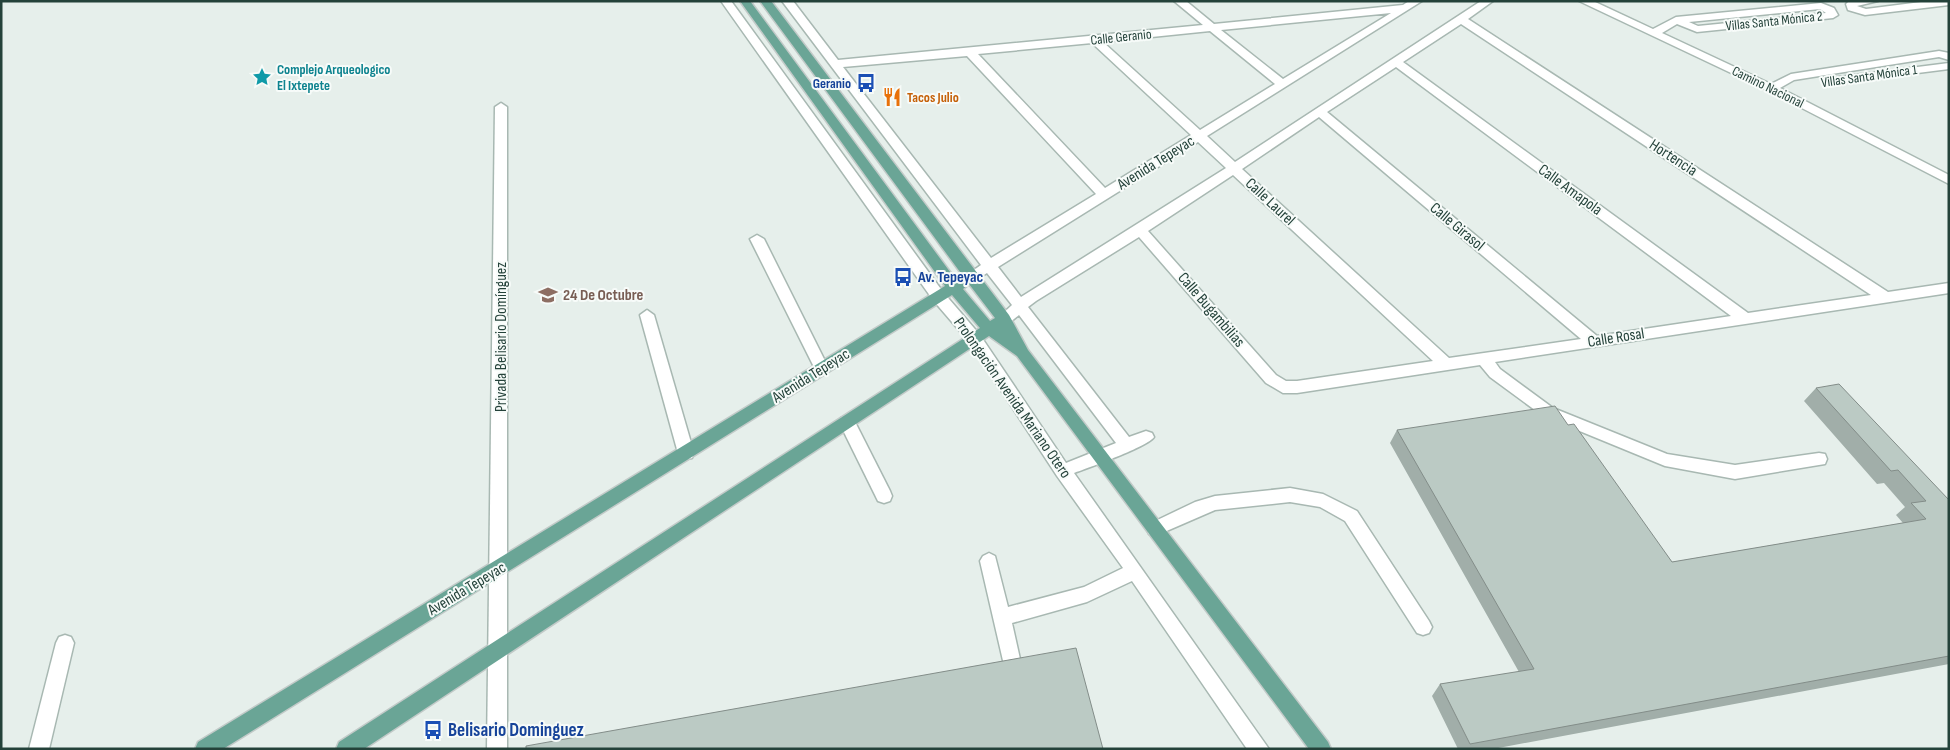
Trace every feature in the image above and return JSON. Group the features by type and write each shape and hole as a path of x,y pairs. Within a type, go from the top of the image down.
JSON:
{"main road":[{"name":"Prolongación Avenida Mariano Otero","path":"745,1 954,288 982,334 1023,354"},
{"name":"Prolongación Avenida Mariano Otero","path":"765,1 1004,319 1023,354 1321,749"},
{"name":"Avenida Tepeyac","path":"205,749 971,277"},
{"path":"346,749 1004,319"}],"street":[{"name":"Prolongación Avenida Mariano Otero","path":"726,1 938,296 982,334 1063,471 1259,749"},
{"path":"786,1 990,265 1018,306 1128,446"},
{"path":"1179,1 1282,84"},
{"path":"1004,319 1018,306 1234,169 1488,1"},
{"name":"Camino Nacional","path":"1584,1 1771,88 1949,180"},
{"path":"1873,1 1851,4 1852,8 1865,12 1924,3 1949,2"},
{"name":"Avenida Tepeyac","path":"971,277 1411,4"},
{"name":"Calle Geranio","path":"835,64 1212,28 1411,4"},
{"name":"Villas Santa Mónica 2","path":"1654,33 1676,20 1821,6 1830,10 1833,15 1697,29 1676,20"},
{"path":"1751,13 1762,22"},
{"name":"Hortencia","path":"1462,19 1885,297"},
{"name":"Calle Laurel","path":"1095,40 1446,364"},
{"path":"970,52 1104,194"},
{"name":"Villas Santa Mónica 1","path":"1771,88 1791,77 1939,54 1949,57"},
{"name":"Calle Amapola","path":"1396,62 1744,318"},
{"path":"1876,64 1889,74"},
{"name":"Villas Santa Mónica 1","path":"1791,77 1807,84 1949,66"},
{"name":"Privada Belisario Domínguez","path":"497,749 500,648 501,107"},
{"name":"Calle Girasol","path":"1320,112 1593,341"},
{"name":"Calle Bugambilias","path":"1140,230 1271,379 1283,388"},
{"path":"757,239 822,369"},
{"name":"Calle Rosal","path":"1283,388 1949,288"},
{"path":"647,315 686,453"},
{"path":"1483,358 1496,372 1548,412 1665,460 1735,472 1819,459"},
{"path":"847,422 884,496"},
{"path":"1063,471 1128,446 1146,437"},
{"path":"1155,529 1201,507 1216,504 1290,495 1323,501 1351,516 1423,627"},
{"path":"989,562 1011,659"},
{"path":"1003,617 1087,594 1135,571"},
{"path":"38,749 65,643"}],"building":[{"path":"1839,384 1949,500 1949,656 1470,744 1440,684 1534,669 1397,430 1555,406 1568,425 1574,424 1672,562 1926,519 1911,503 1926,501 1898,470 1891,471 1816,388"},
{"path":"1076,648 1103,749 526,749 526,746"}],"place":[{"name":"Complejo Arqueologico El Ixtepete","path":"262,77"},
{"name":"Geranio","path":"866,83"},
{"name":"Tacos Julio","path":"892,97"},
{"name":"Av. Tepeyac","path":"903,277"},
{"name":"24 De Octubre","path":"548,295"},
{"name":"Belisario Dominguez","path":"433,730"}]}
